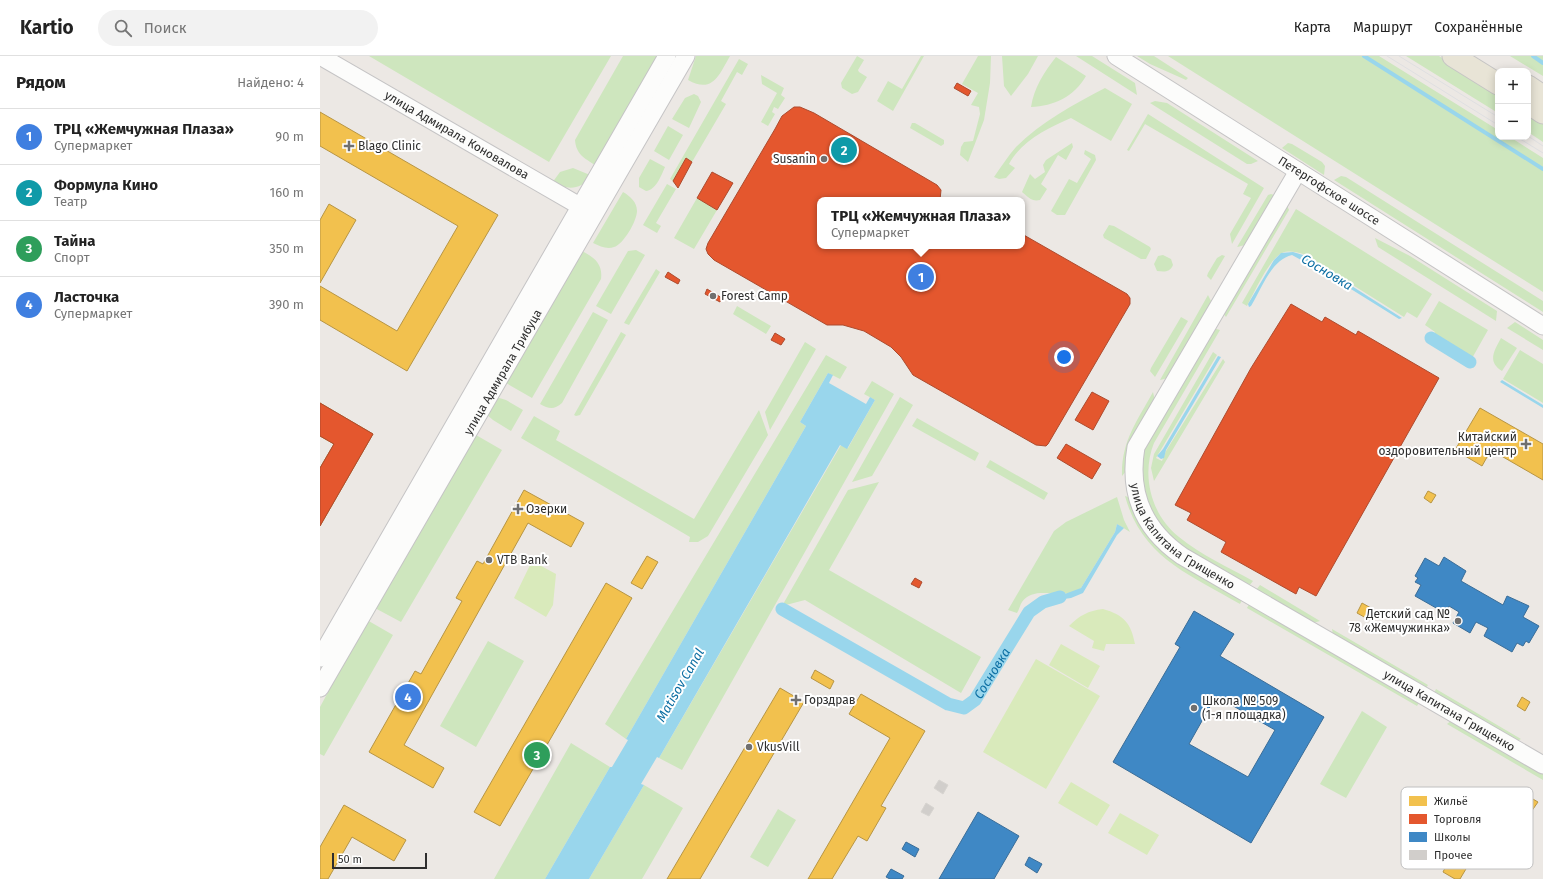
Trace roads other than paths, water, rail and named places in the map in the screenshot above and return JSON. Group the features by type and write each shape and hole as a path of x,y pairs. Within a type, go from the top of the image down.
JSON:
{"main road":[{"path":"1453,56 1495,82"},
{"path":"1480,56 1499,68"},
{"path":"1531,88 1543,96"},
{"path":"1530,104 1543,113"}],"street":[{"name":"улица Адмирала Коновалова","path":"320,56 337,60 588,210"},
{"name":"улица Адмирала Трибуца","path":"320,688 588,210 667,56"},
{"name":"улица Адмирала Трибуца","path":"320,658 588,210 686,56"},
{"name":"Петергофское шоссе","path":"1116,56 1543,326"},
{"name":"улица Капитана Грищенко","path":"1298,171 1136,447 1133,463 1133,485 1149,524 1160,538 1182,556 1543,765"}],"water":[{"path":"1293,252 1303,255 1402,318 1399,319 1330,276 1292,255 1278,263 1273,269 1249,307 1248,304 1274,260 1281,253"},
{"path":"1218,356 1221,357 1166,450 1164,458 1161,459 1157,456 1163,449"},
{"name":"Matisov Canal","path":"828,373 833,375 829,383 866,404 870,397 875,400 847,449 840,445 659,758 657,757 641,784 644,785 589,879 545,879 610,767 612,767 628,740 626,739 806,426 800,422"},
{"path":"1502,380 1543,405 1543,408 1500,382"},
{"path":"1117,524 1124,528 1117,535 1083,593 1071,598 1043,602 1081,588 1115,532"}],"waterway":[{"path":"1364,56 1543,169"},
{"path":"1533,56 1543,63"},
{"name":"Сосновка","path":"1431,338 1470,362"},
{"name":"Сосновка","path":"782,609 948,704 964,708 975,700 1029,612 1043,602 1060,597"}],"tram line":[{"path":"1387,56 1495,123"},
{"path":"1399,56 1495,115"},
{"path":"1531,138 1543,146"},
{"path":"1522,140 1543,153"}],"place":[{"name":"Blago Clinic","path":"349,146"},
{"name":"Формула Кино","path":"844,150"},
{"name":"Susanin","path":"824,159"},
{"name":"ТРЦ «Жемчужная Плаза»","path":"921,277"},
{"name":"Forest Camp","path":"713,296"},
{"name":"Китайский оздоровительный центр","path":"1526,444"},
{"name":"Озерки","path":"518,509"},
{"name":"VTB Bank","path":"489,560"},
{"name":"Детский сад № 78 «Жемчужинка»","path":"1458,621"},
{"name":"Ласточка","path":"408,697"},
{"name":"Горздрав","path":"796,700"},
{"name":"Школа № 509 (1-я площадка)","path":"1194,708"},
{"name":"VkusVill","path":"749,747"},
{"name":"Тайна","path":"537,755"}]}
